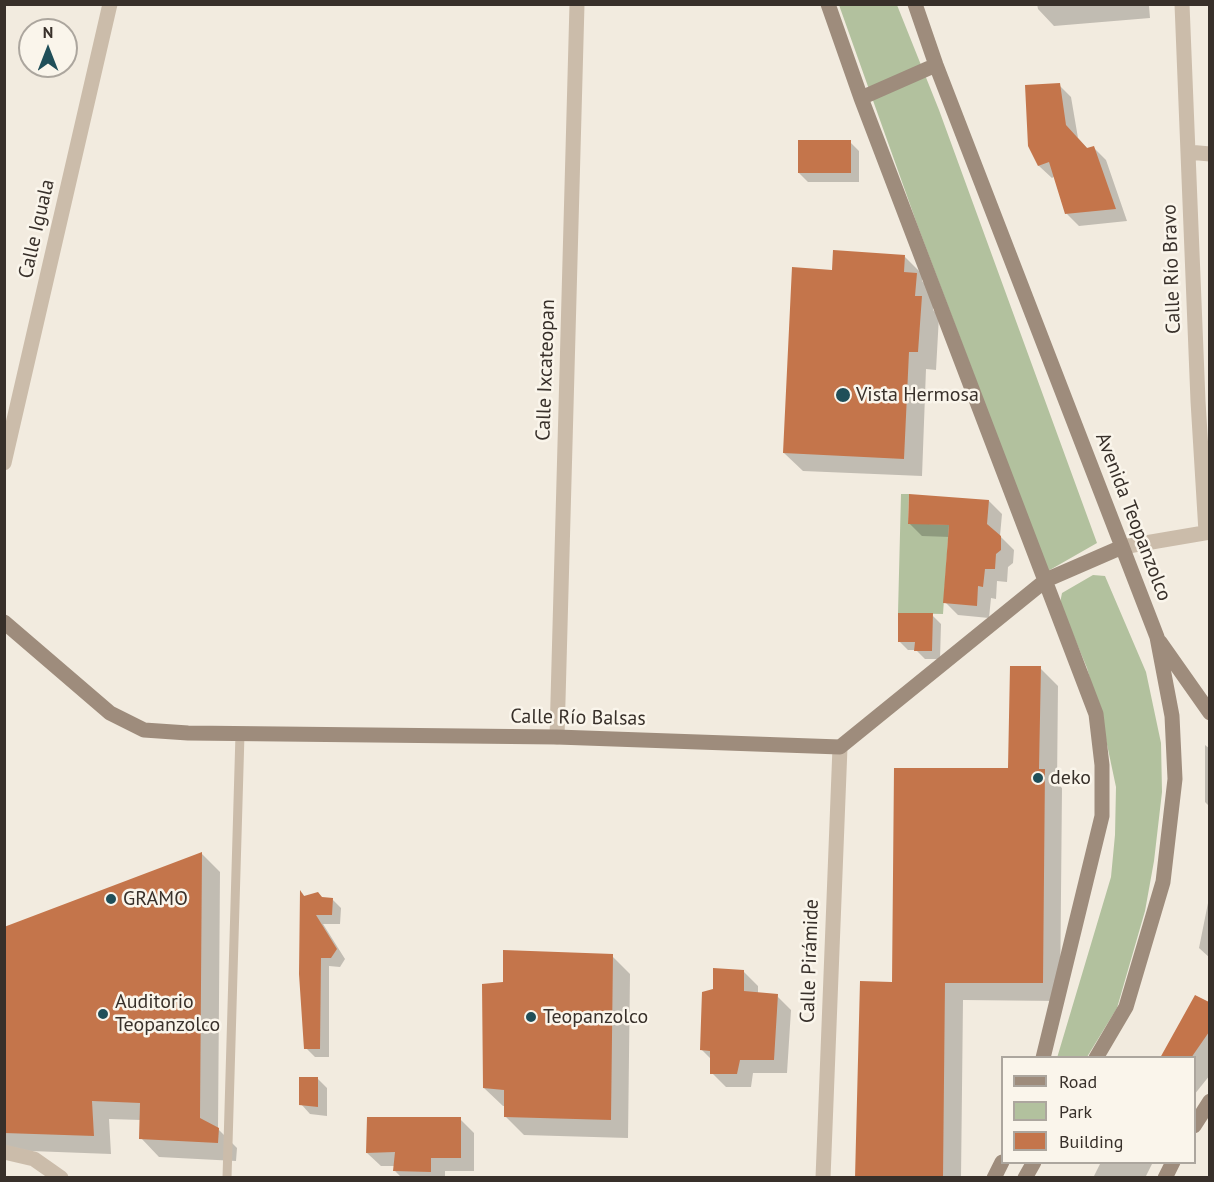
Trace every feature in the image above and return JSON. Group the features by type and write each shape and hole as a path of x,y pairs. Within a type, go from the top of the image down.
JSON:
{"main road":[{"path":"828,4 861,98 1095,714 1102,765 1102,816 1043,1056"},
{"name":"Avenida Teopanzolco","path":"915,4 936,65 1157,637 1172,716 1175,779 1163,882 1126,1007 1097,1056"},
{"path":"861,98 936,65"},
{"path":"840,747 1046,580 1122,547"},
{"name":"Calle Río Balsas","path":"4,622 110,713 144,730 240,734 557,737 840,747"},
{"path":"1157,637 1209,713"},
{"path":"1196,1123 1209,1101"},
{"path":"994,1178 1001,1164"},
{"path":"1025,1178 1033,1164"},
{"path":"1165,1178 1172,1164"}],"street":[{"name":"Calle Iguala","path":"4,463 110,4"},
{"name":"Calle Ixcateopan","path":"557,737 577,4"},
{"name":"Calle Río Bravo","path":"1182,4 1188,152 1204,400 1208,532"},
{"path":"1188,152 1209,154"},
{"path":"1122,547 1208,532"},
{"name":"Calle Pirámide","path":"823,1178 840,747"},
{"path":"4,1152 34,1159 61,1178"}],"lane":[{"path":"227,1178 240,734"}],"green space":[{"path":"839,5 897,5 939,110 1097,543 1048,571 917,224"},
{"path":"901,494 909,494 908,523 949,525 943,614 898,613"},
{"path":"1093,575 1105,576 1146,672 1161,743 1162,792 1154,861 1145,911 1117,1008 1088,1056 1058,1056 1111,877 1116,787 1087,668 1060,603 1062,593"}],"building":[{"path":"1060,83 1066,125 1087,148 1094,146 1116,209 1065,214 1049,162 1038,166 1028,146 1025,85"},
{"path":"798,140 851,140 851,173 798,173"},
{"path":"833,250 905,255 904,272 917,273 915,296 922,296 918,352 909,352 904,459 783,453 792,267 832,270"},
{"path":"909,494 989,500 987,524 1001,536 1001,550 996,554 995,569 985,569 983,587 978,586 977,606 943,603 949,525 908,524"},
{"path":"898,613 933,613 932,651 914,651 915,642 898,642"},
{"path":"1010,666 1041,666 1039,769 1045,769 1043,983 945,983 943,1178 855,1178 860,981 892,982 894,768 1008,768"},
{"name":"Auditorio Teopanzolco","path":"202,852 200,1118 219,1128 218,1143 139,1139 140,1103 92,1101 94,1136 4,1133 4,927"},
{"path":"300,890 304,896 318,892 322,897 333,898 332,915 316,915 337,949 331,958 321,958 320,1049 304,1049 299,974"},
{"path":"503,950 613,954 611,1120 504,1117 504,1090 483,1088 482,984 503,982"},
{"path":"713,968 744,970 744,991 778,994 774,1060 740,1060 737,1074 710,1074 710,1051 700,1050 702,992 713,989"},
{"path":"1195,995 1209,1002 1209,1032 1192,1056 1161,1056"},
{"path":"299,1077 318,1077 318,1107 299,1105"},
{"path":"367,1117 461,1117 461,1158 431,1158 431,1172 393,1171 395,1152 366,1153"}],"place":[{"name":"Vista Hermosa","path":"843,395"},
{"name":"deko","path":"1038,778"},
{"name":"GRAMO","path":"111,899"},
{"name":"Auditorio Teopanzolco","path":"103,1014"},
{"name":"Teopanzolco","path":"531,1017"}]}
